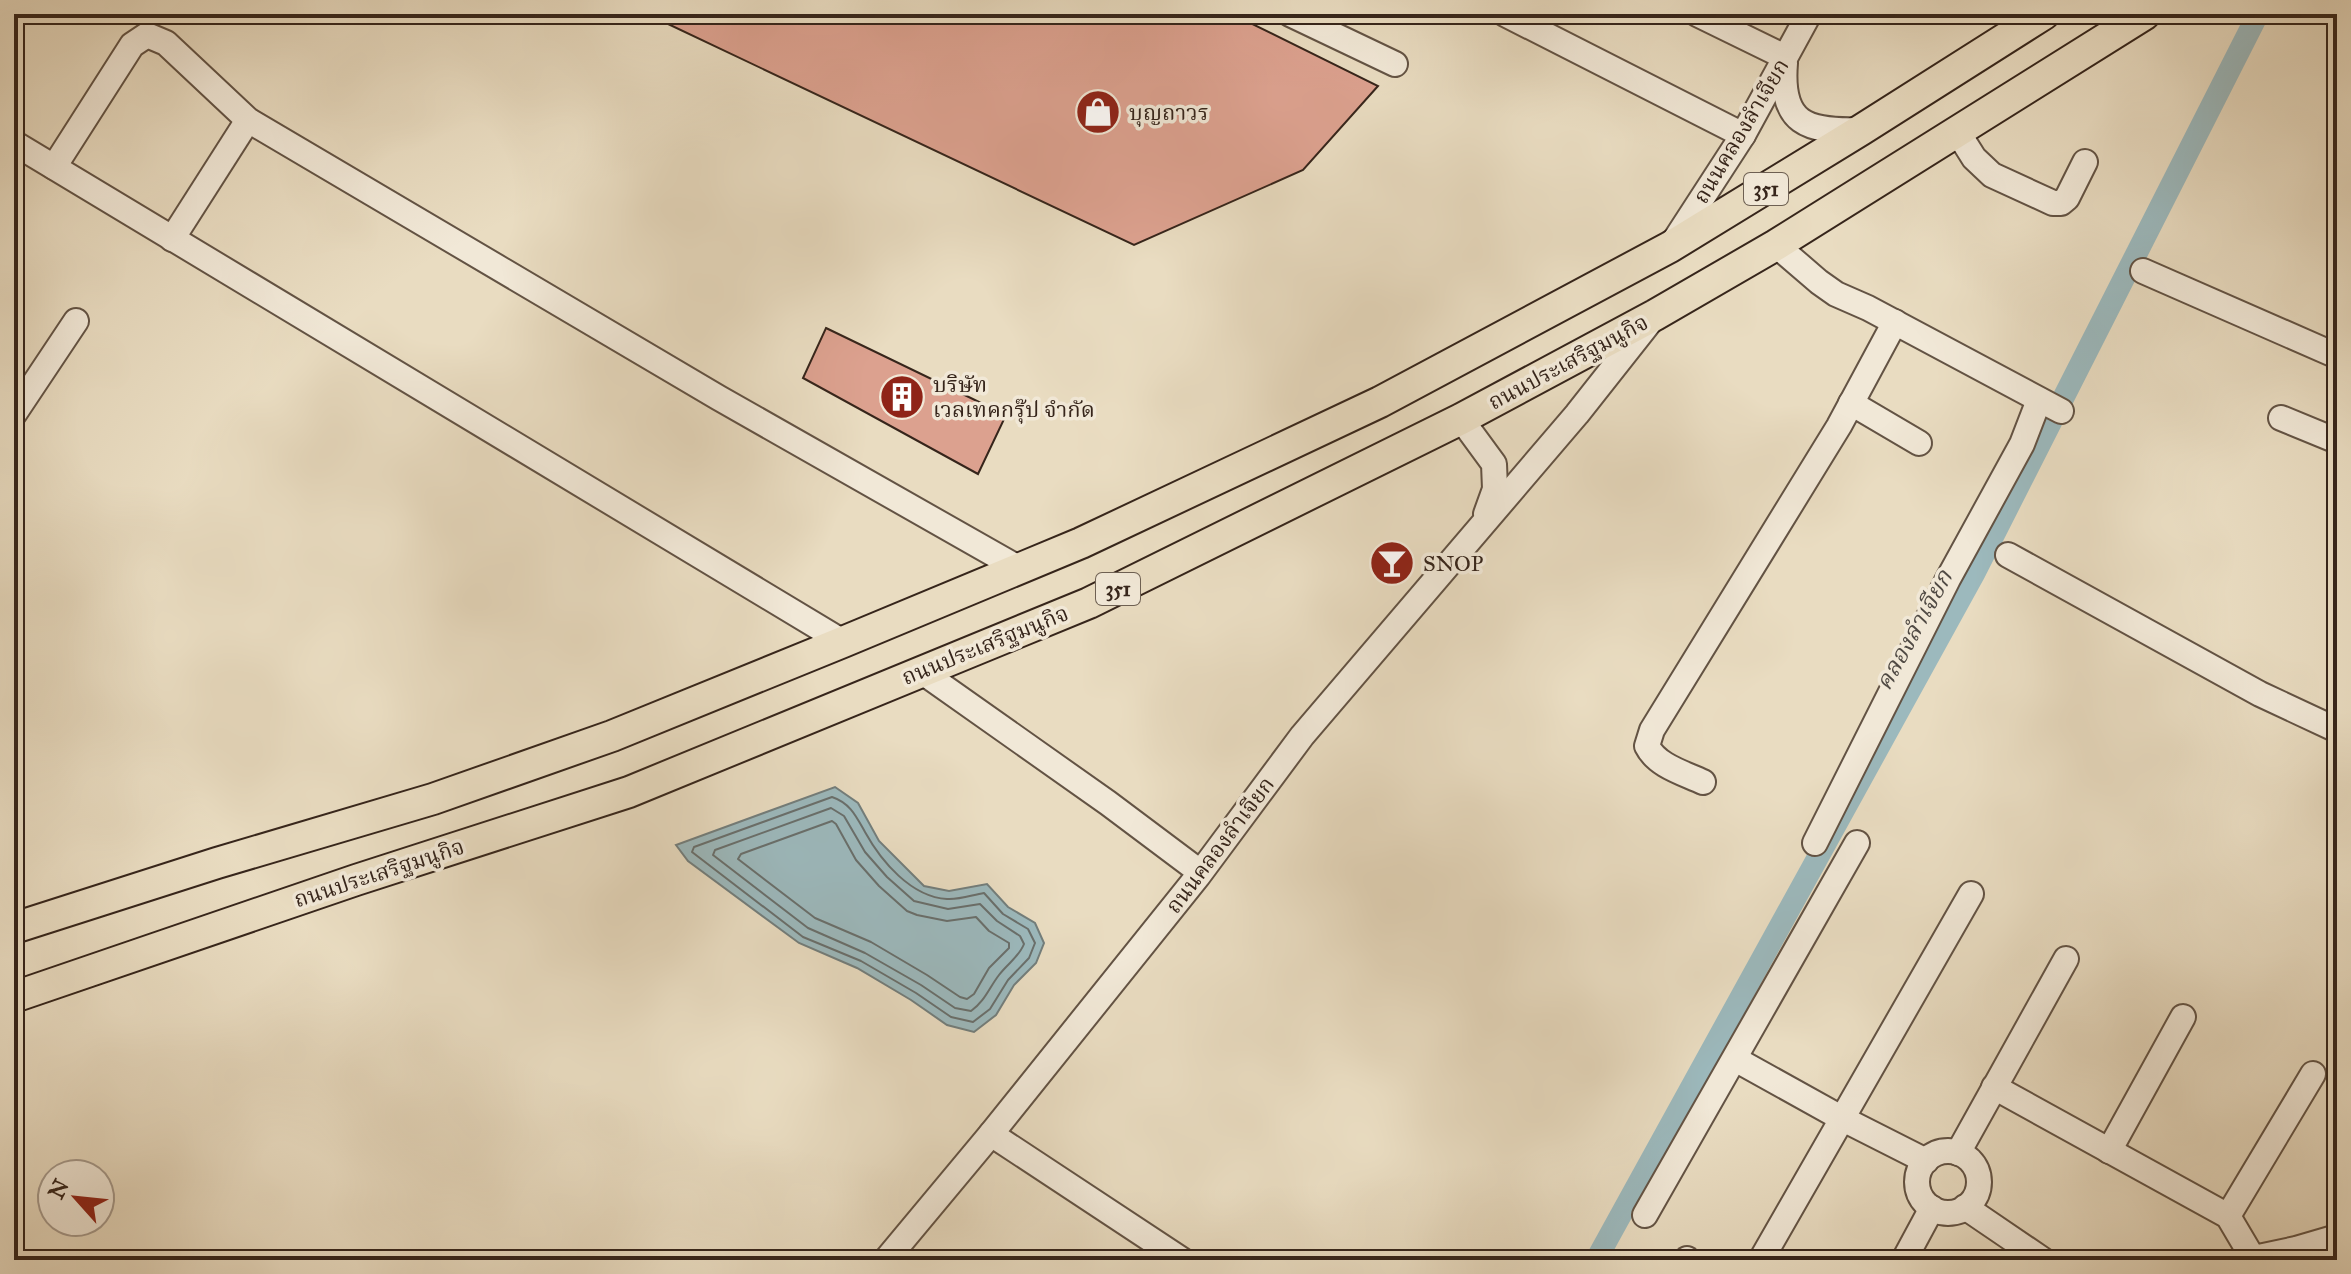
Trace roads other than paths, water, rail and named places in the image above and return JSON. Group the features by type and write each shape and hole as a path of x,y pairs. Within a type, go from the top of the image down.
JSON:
{"main road":[{"name":"351","path":"14,928 433,799 612,736 1020,569 1380,402 1670,247 2044,14"},
{"name":"ถนนประเสริฐมนูกิจ","path":"14,997 356,880 629,792 1089,603 1461,419 1655,315 1776,245 2145,14"}],"street":[{"path":"1290,14 1395,64"},
{"path":"1505,14 1743,135"},
{"path":"1697,14 1785,57 1783,88 1790,109 1797,118 1829,132 1861,130"},
{"name":"ถนนคลองลำเจียก","path":"1670,247 1743,135 1809,14"},
{"path":"54,167 132,45 147,35 166,43 248,120 719,398 1020,569"},
{"path":"172,239 248,120"},
{"path":"1957,131 1974,158 1992,175 2053,203 2061,203 2067,198 2085,162"},
{"path":"14,143 843,642"},
{"path":"1776,245 1836,294 2048,404 2022,444 1948,579 1815,843"},
{"path":"2143,271 2337,356"},
{"path":"1481,528 1655,315"},
{"path":"14,414 76,321"},
{"path":"1703,782 1662,764 1651,755 1647,746 1652,730 1851,403 1895,322"},
{"path":"1851,403 1919,443"},
{"path":"2281,418 2337,441"},
{"name":"ถนนคลองลำเจียก","path":"886,1260 1200,872 1302,736 1481,528 1495,489 1494,464 1461,419"},
{"path":"2008,555 2260,694 2337,730"},
{"path":"921,671 1200,872"},
{"path":"1645,1215 1857,843"},
{"path":"1761,1260 1971,894"},
{"path":"1958,1153 2066,959"},
{"path":"2109,1151 2183,1017"},
{"path":"1735,1059 1926,1161"},
{"path":"2228,1216 2313,1074"},
{"path":"1994,1087 2228,1216 2254,1259 2337,1237"},
{"path":"991,1134 1182,1260"},
{"path":"1941,1152 1966,1157 1977,1173 1977,1192 1972,1201 1949,1212 1932,1208 1920,1195 1917,1186 1917,1177 1926,1161 1941,1152"},
{"path":"1965,1207 2039,1259"},
{"path":"1904,1260 1932,1208"}],"water":[{"path":"835,787 858,803 879,841 924,886 949,891 987,884 1008,907 1035,923 1044,943 1036,963 1014,985 996,1015 974,1032 947,1025 857,968 799,943 688,861 676,845"}],"waterway":[{"name":"คลองลำเจียก","path":"1596,1260 1974,574 2258,14"}],"place":[{"name":"บุญถาวร","path":"1098,112"},
{"name":"บริษัท เวลเทคกรุ๊ป จำกัด","path":"902,397"},
{"name":"SNOP","path":"1392,563"}]}
